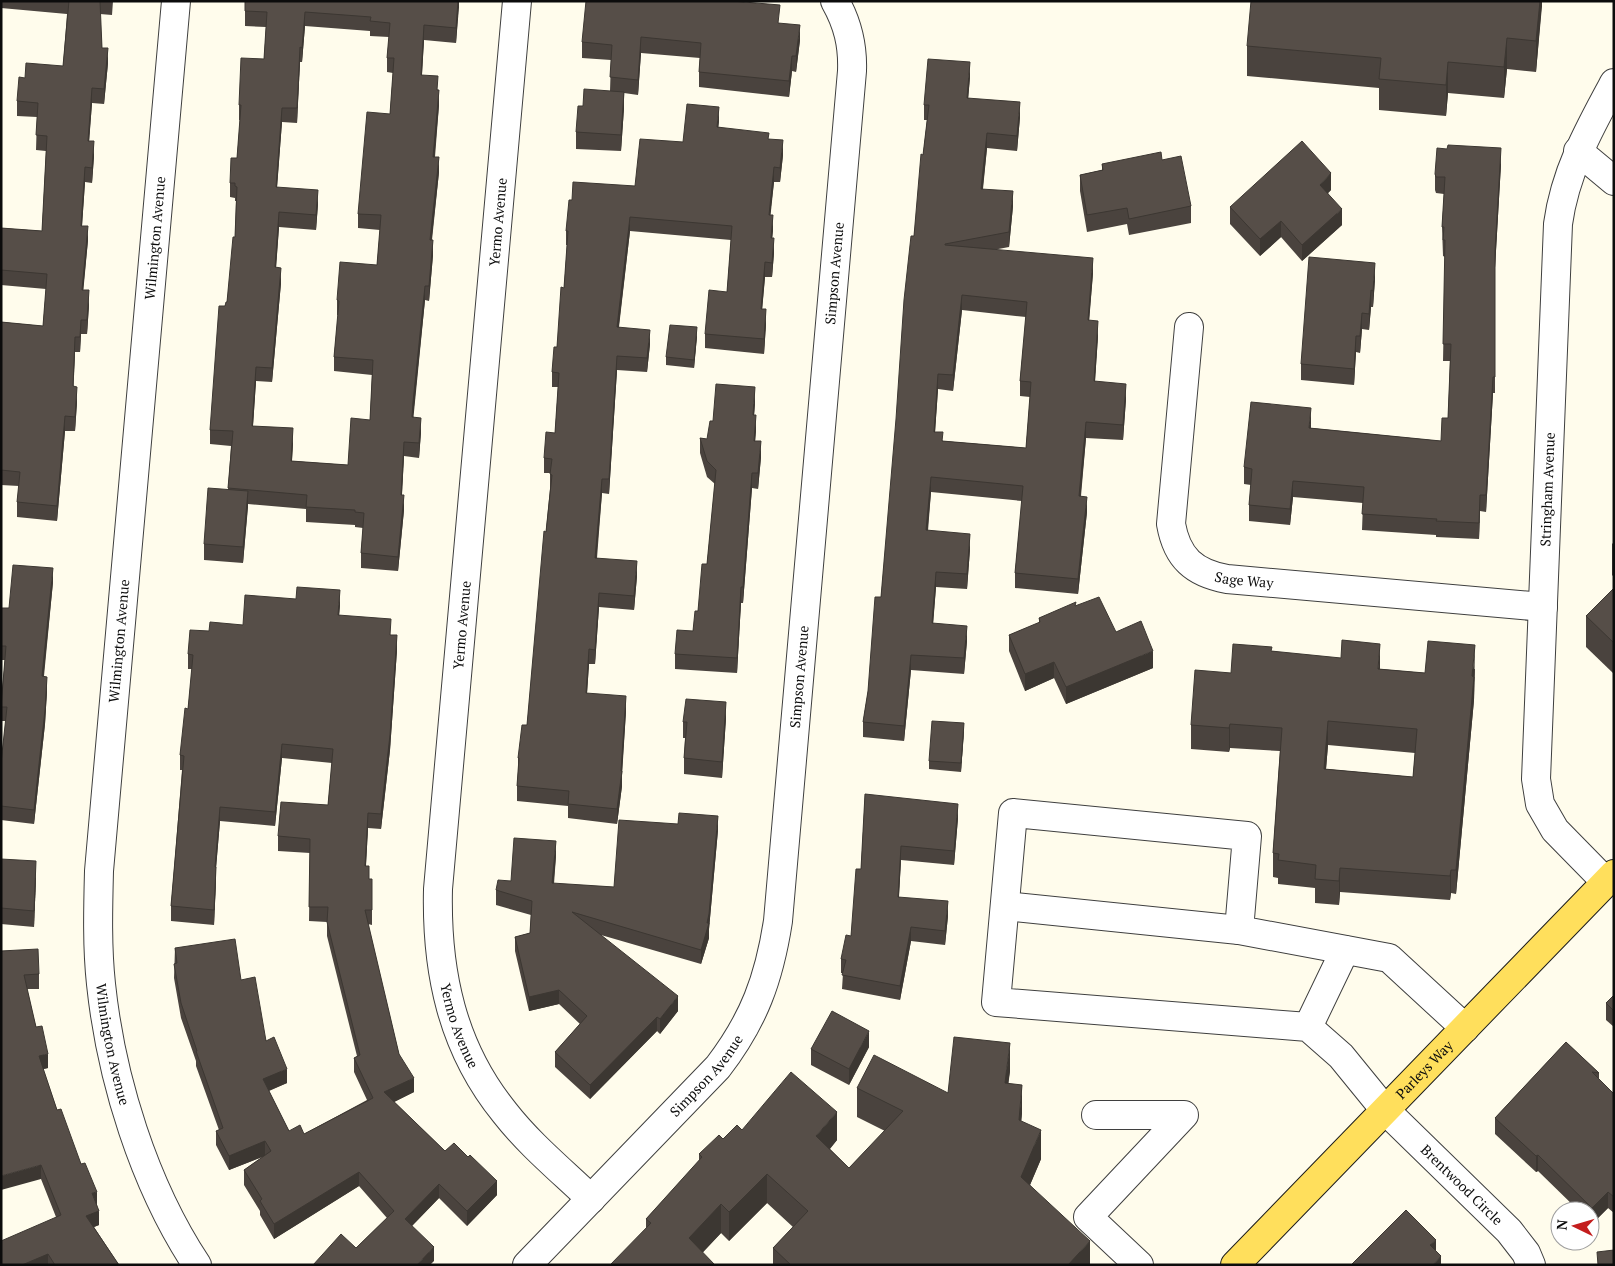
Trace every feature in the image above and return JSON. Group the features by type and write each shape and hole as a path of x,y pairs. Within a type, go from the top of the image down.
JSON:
{"main road":[{"name":"Parleys Way","path":"1235,1265 1610,878"}],"street":[{"name":"Wilmington Avenue","path":"176,1 99,871 98,930 102,993 108,1037 120,1084 150,1174 169,1216 197,1265"},
{"name":"Yermo Avenue","path":"517,1 438,890 437,926 440,961 446,992 468,1054 485,1085 516,1125 591,1199"},
{"name":"Simpson Avenue","path":"527,1265 718,1067 734,1046 759,999 768,973 778,921 852,71 853,54 850,37 846,21 835,1"},
{"name":"Stringham Avenue","path":"1610,878 1554,830 1540,804 1536,779 1558,224 1561,201 1578,151 1614,83"},
{"path":"1578,151 1614,181"},
{"name":"Sage Way","path":"1189,327 1171,524 1173,537 1178,549 1197,570 1227,579 1543,607"},
{"path":"1239,930 1247,836 1013,814 996,1002 1308,1027 1344,950"},
{"path":"1004,906 1239,930 1389,958 1465,1028"},
{"name":"Brentwood Circle","path":"1308,1027 1341,1056 1385,1110 1509,1231 1526,1253 1531,1265"},
{"path":"1096,1115 1184,1115 1088,1217 1139,1265"}],"building":[{"path":"69,1 100,1 102,48 108,48 104,89 92,88 88,141 94,141 92,168 85,167 81,226 88,226 82,290 89,290 87,320 81,320 80,337 75,337 73,386 77,387 75,417 65,416 57,506 17,502 20,472 1,470 1,322 43,326 47,274 1,270 1,228 42,231 47,136 36,135 38,103 17,101 19,77 25,78 26,63 63,66"},
{"path":"245,1 458,1 456,28 424,25 421,75 438,76 437,90 439,90 433,157 439,157 430,240 433,240 429,286 425,286 413,402 412,417 421,418 419,443 404,442 401,495 404,495 398,557 361,553 364,513 355,512 355,510 306,507 307,495 228,488 233,431 210,430 219,306 225,306 227,302 233,237 235,237 237,187 235,183 230,183 231,158 237,158 241,105 239,105 241,58 264,59 267,12 245,11","holes":["305,12 371,17 370,21 390,23 387,58 394,58 390,114 367,112 358,214 381,215 377,265 340,262 334,357 373,360 370,420 351,418 348,465 291,461 293,428 252,426 256,367 272,368 281,268 275,267 279,212 316,215 318,190 276,187 282,108 297,108 300,47 302,48"]},
{"path":"586,1 732,1 780,5 778,23 800,25 796,56 792,56 789,81 699,72 701,43 641,37 638,80 610,77 612,45 582,42"},
{"path":"1251,1 1540,1 1536,41 1507,38 1504,67 1448,62 1446,85 1379,79 1381,58 1247,46"},
{"path":"928,59 970,62 967,98 1020,102 1017,136 987,133 981,189 1013,191 1009,232 945,245 1093,258 1088,320 1098,321 1094,381 1126,384 1123,425 1086,422 1079,496 1087,497 1078,579 1015,573 1023,486 931,477 926,530 970,534 967,574 936,572 932,623 967,626 964,658 911,655 904,726 863,722 868,691 875,597 881,597 904,300 911,236 914,236 921,154 923,155 929,105 924,105","holes":["962,295 1027,302 1020,381 1031,382 1026,448 942,441 943,432 934,432 938,374 953,375"]},
{"path":"584,89 624,92 621,135 576,132 578,106 583,106"},
{"path":"687,104 719,107 717,127 769,133 768,139 783,140 780,168 774,167 769,215 773,215 771,238 774,238 772,263 765,262 761,309 766,309 764,339 705,334 709,290 727,292 732,226 630,217 617,327 650,330 647,358 617,356 609,479 602,479 595,558 637,561 634,596 599,593 595,650 589,649 586,693 626,696 622,771 617,809 568,804 569,791 517,786 522,725 527,725 544,531 546,532 552,475 550,474 552,459 544,458 546,432 555,433 559,373 552,372 554,347 557,347 561,287 564,288 569,200 572,200 573,182 635,186 640,139 683,142"},
{"path":"1302,141 1331,173 1320,185 1342,209 1302,245 1281,221 1260,239 1230,207"},
{"path":"1448,145 1501,148 1495,251 1495,377 1493,377 1486,495 1480,495 1479,523 1362,514 1364,487 1293,481 1290,509 1249,505 1252,469 1244,467 1251,402 1311,408 1309,428 1441,441 1442,418 1448,418 1451,344 1443,344 1445,240 1443,240 1444,227 1442,227 1445,177 1436,177 1435,174 1437,148 1447,149"},
{"path":"1161,152 1162,160 1181,156 1191,206 1129,219 1127,208 1087,215 1080,175 1103,170 1102,164"},
{"path":"1309,257 1375,263 1369,314 1362,313 1360,336 1356,336 1354,369 1301,364"},
{"path":"670,325 697,327 694,360 666,357"},
{"path":"716,384 755,387 753,415 756,415 754,441 761,441 758,473 752,473 743,587 741,587 737,658 675,654 677,630 693,631 695,611 698,611 702,564 707,564 716,470 707,461 700,438 707,439 710,421 713,421"},
{"path":"208,488 248,491 243,547 204,544"},
{"path":"13,565 53,568 42,676 47,677 45,710 34,810 1,806 1,763 7,707 1,707 6,646 1,646 1,608 9,608"},
{"path":"297,587 340,590 338,615 391,619 390,635 397,635 390,735 381,814 368,813 365,866 369,866 369,879 372,879 372,910 365,910 399,1054 414,1078 384,1092 445,1151 454,1143 468,1157 470,1155 497,1181 467,1211 439,1184 405,1219 434,1247 417,1265 313,1265 341,1234 356,1248 394,1211 359,1172 274,1224 260,1201 262,1199 244,1170 271,1151 265,1141 229,1156 216,1131 223,1128 181,1003 174,964 177,963 175,948 235,939 241,980 255,977 266,1041 274,1037 287,1069 263,1079 289,1131 300,1125 304,1134 373,1098 354,1058 360,1055 327,922 328,907 309,907 310,839 278,836 281,802 328,805 333,749 282,744 275,812 220,807 215,867 214,910 171,906 184,756 180,755 185,708 188,709 193,655 188,654 190,630 209,631 210,622 243,625 245,595 296,599"},
{"path":"1614,588 1614,643 1586,616"},
{"path":"1099,597 1116,632 1141,621 1153,651 1066,687 1054,662 1025,674 1009,635 1040,622 1039,618 1076,602 1075,606"},
{"path":"1342,640 1380,644 1378,669 1425,673 1428,641 1475,645 1472,676 1474,677 1456,870 1451,870 1450,876 1340,868 1339,881 1315,879 1316,865 1278,860 1279,854 1273,853 1282,728 1230,724 1229,728 1191,725 1195,670 1231,673 1233,644 1272,647 1271,651 1341,658","holes":["1328,721 1417,729 1413,777 1324,769"]},
{"path":"686,699 726,702 722,762 684,758 687,722 683,722"},
{"path":"932,721 964,723 961,763 929,761"},
{"path":"865,794 958,804 954,851 901,846 898,897 948,901 945,931 911,927 900,986 842,975 846,960 841,959 846,935 851,936 856,869 861,869"},
{"path":"679,813 718,816 707,923 709,923 701,950 572,912 678,996 660,1019 657,1017 590,1085 555,1052 587,1016 559,990 529,997 515,937 530,933 532,901 496,890 498,880 511,881 514,838 556,841 552,883 614,887 619,820 678,824"},
{"path":"1,859 36,861 34,911 1,908"},
{"path":"38,949 39,974 24,975 36,1027 42,1026 48,1054 39,1056 57,1110 61,1109 81,1164 85,1163 97,1192 92,1193 99,1211 86,1216 119,1265 55,1265 48,1254 22,1265 1,1265 1,1241 61,1215 41,1165 1,1176 1,951"},
{"path":"1614,995 1614,1011 1606,1003"},
{"path":"832,1011 869,1031 849,1069 811,1049"},
{"path":"954,1037 1010,1043 1005,1083 1022,1085 1019,1120 1041,1130 1021,1177 1090,1241 1068,1265 791,1265 773,1248 808,1211 767,1174 729,1212 721,1204 689,1238 715,1265 610,1265 651,1223 646,1219 702,1157 699,1154 719,1135 723,1139 737,1125 742,1130 791,1072 837,1112 816,1136 849,1168 903,1111 857,1088 874,1055 948,1093"},
{"path":"1566,1042 1599,1073 1592,1072 1614,1094 1614,1197 1608,1192 1599,1201 1585,1201 1538,1155 1536,1156 1495,1118"},
{"path":"1406,1210 1436,1240 1430,1245 1441,1256 1433,1265 1351,1265"},
{"path":"1614,1250 1614,1265 1598,1265 1597,1252"}]}
